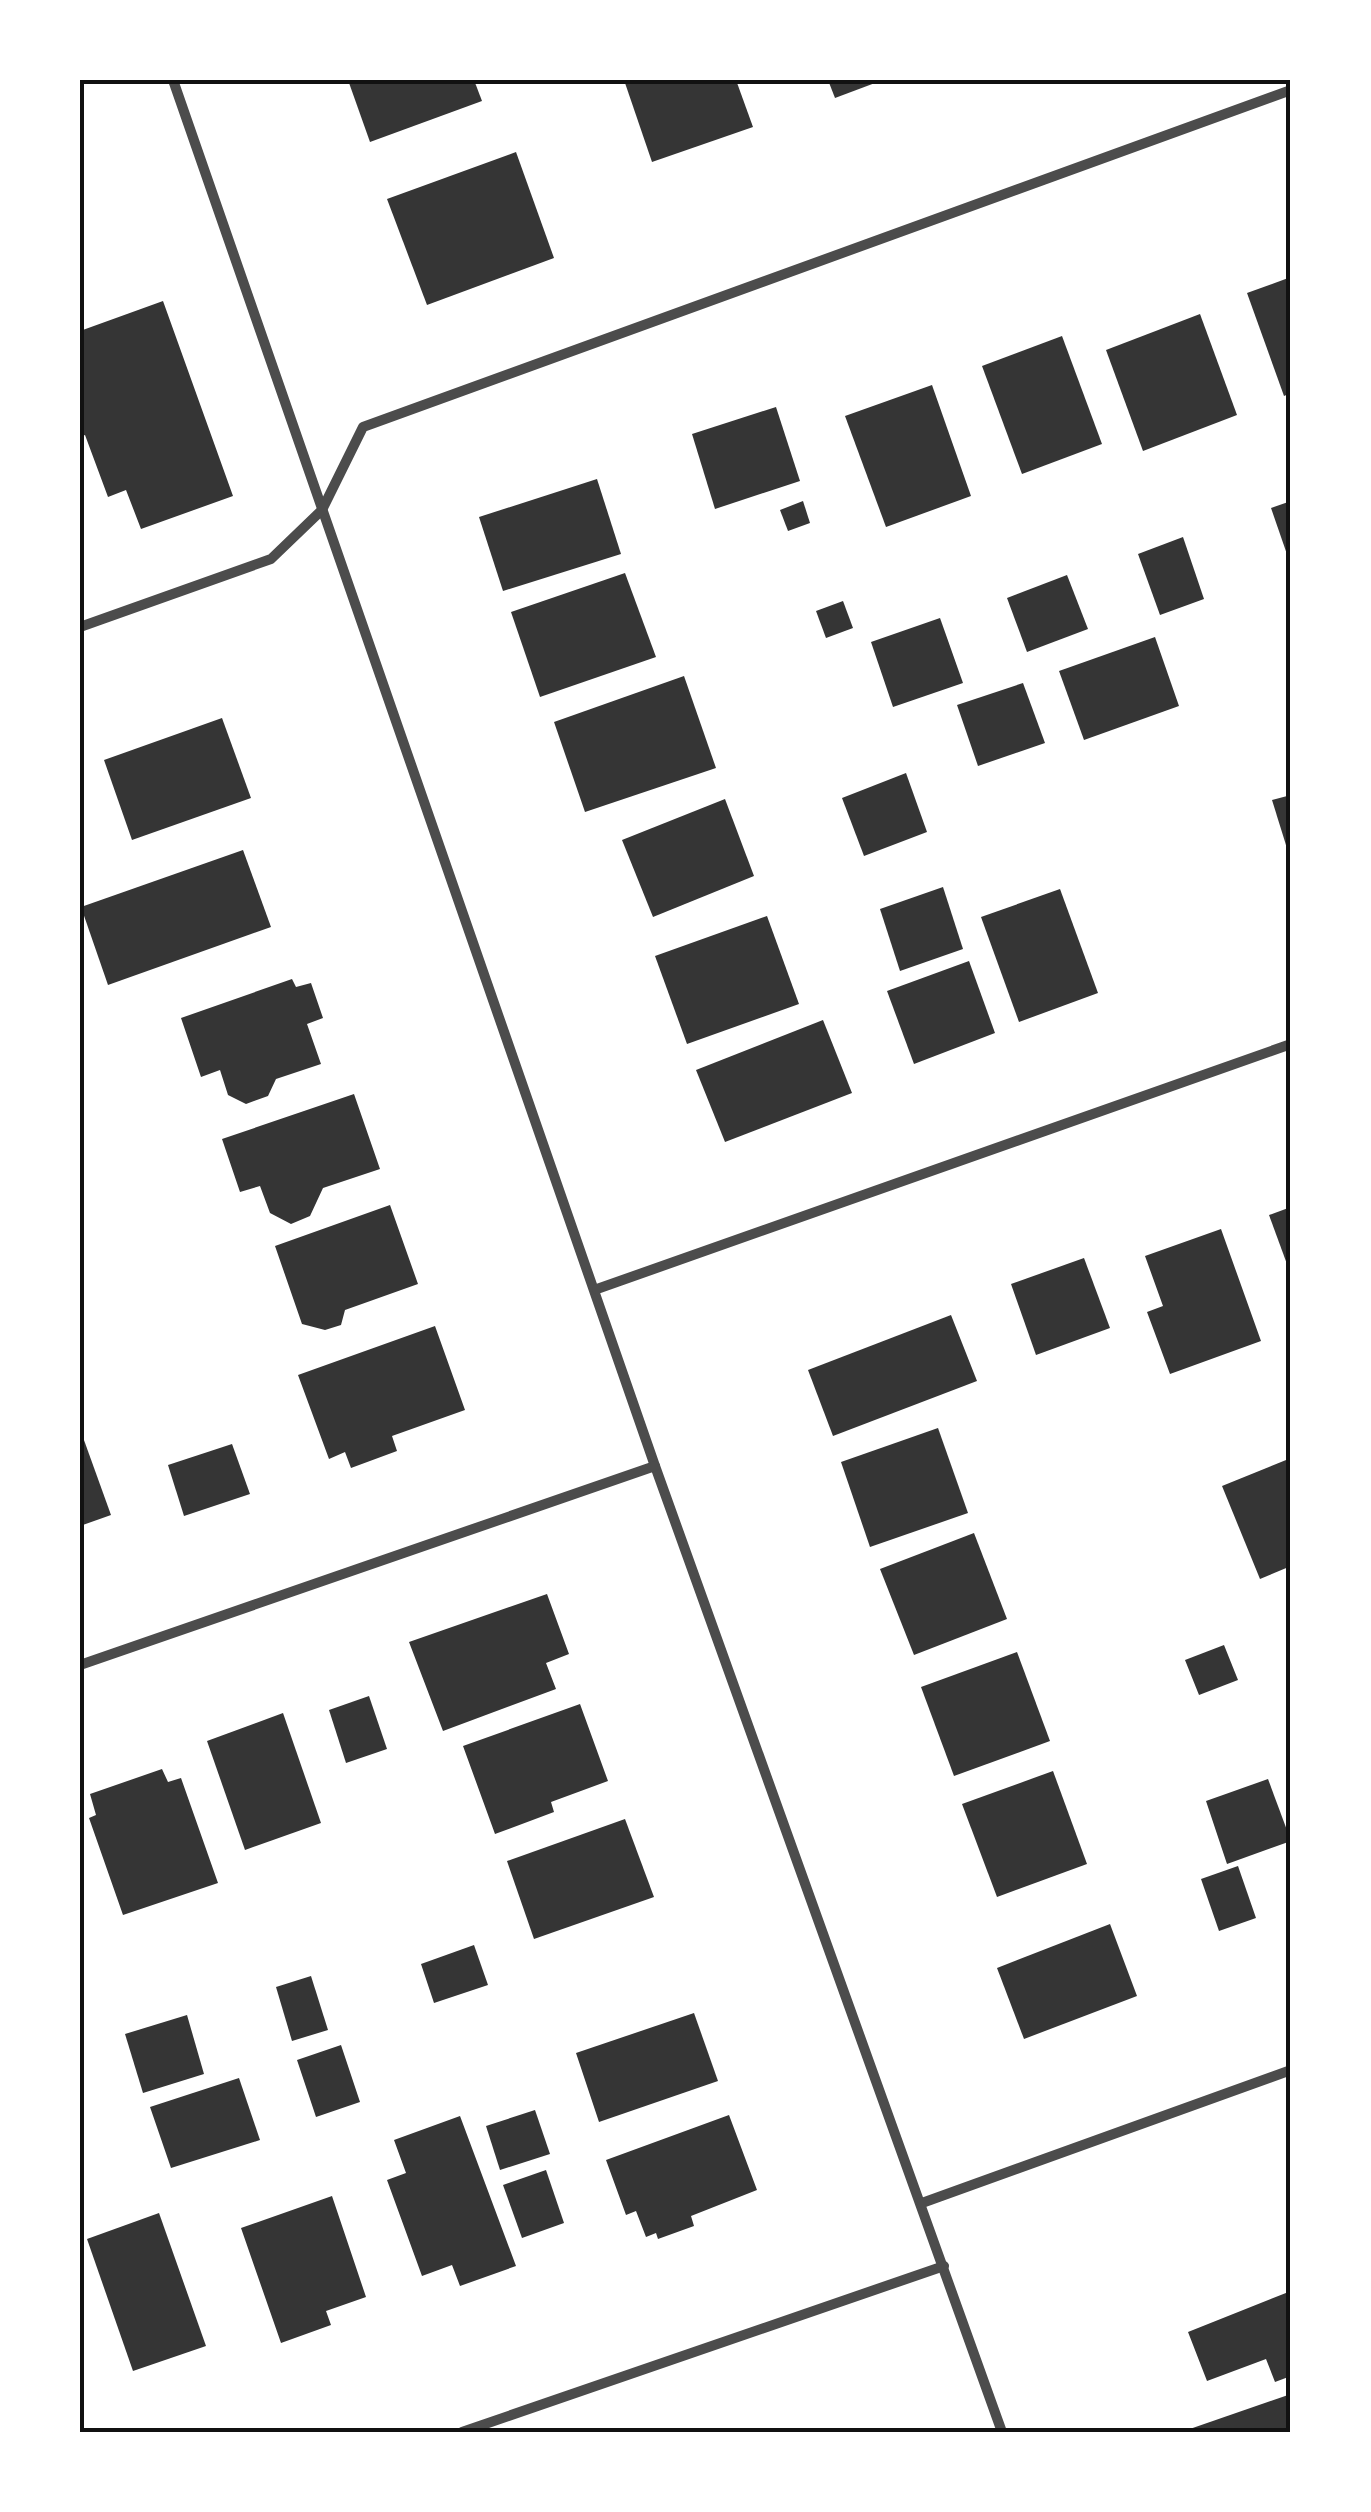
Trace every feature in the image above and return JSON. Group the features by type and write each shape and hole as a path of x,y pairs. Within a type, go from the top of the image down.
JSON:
{"street":[{"path":"172,80 655,1466 1002,2432"},
{"path":"80,627 272,559 322,510 363,427 1291,90"},
{"path":"596,1290 1291,1044"},
{"path":"80,1665 655,1466"},
{"path":"922,2203 1291,2070"},
{"path":"462,2432 944,2266"}],"building":[{"path":"348,80 474,80 482,101 370,142"},
{"path":"624,80 736,80 753,127 652,162"},
{"path":"828,80 883,80 835,98"},
{"path":"516,152 554,258 427,305 387,199"},
{"path":"1291,277 1291,393 1284,396 1247,293"},
{"path":"163,301 233,496 141,529 126,490 108,497 85,435 80,437 80,331"},
{"path":"1200,314 1237,415 1143,451 1106,350"},
{"path":"1062,336 1102,444 1022,474 982,366"},
{"path":"932,385 971,496 886,527 845,416"},
{"path":"776,407 800,481 715,509 692,434"},
{"path":"597,479 621,554 503,591 479,517"},
{"path":"803,501 810,523 788,531 780,510"},
{"path":"1291,501 1291,563 1290,563 1271,508"},
{"path":"1183,537 1204,599 1160,615 1138,554"},
{"path":"625,573 656,657 540,697 511,612"},
{"path":"1067,575 1088,629 1027,652 1007,598"},
{"path":"843,601 853,628 826,638 816,611"},
{"path":"940,618 963,683 893,707 871,642"},
{"path":"1155,637 1179,706 1084,740 1059,671"},
{"path":"684,676 716,768 585,812 554,722"},
{"path":"1023,683 1045,743 978,766 957,705"},
{"path":"222,718 251,798 132,840 104,760"},
{"path":"906,773 927,832 864,856 842,798"},
{"path":"1291,795 1291,858 1290,858 1272,800"},
{"path":"725,799 754,876 653,917 622,840"},
{"path":"243,850 271,927 108,985 81,907"},
{"path":"943,887 963,949 900,971 880,909"},
{"path":"1060,889 1098,993 1019,1022 981,917"},
{"path":"767,916 799,1004 687,1044 655,956"},
{"path":"969,961 995,1033 914,1064 887,991"},
{"path":"292,979 296,987 311,983 323,1018 307,1024 321,1064 276,1079 268,1096 246,1104 228,1095 220,1070 201,1077 181,1018"},
{"path":"823,1020 852,1093 725,1142 696,1070"},
{"path":"354,1094 380,1169 323,1188 310,1216 291,1224 270,1213 260,1186 240,1192 222,1139"},
{"path":"390,1205 418,1284 345,1310 341,1325 325,1330 302,1324 275,1246"},
{"path":"1291,1207 1291,1275 1269,1215"},
{"path":"1221,1229 1261,1341 1170,1374 1147,1312 1163,1306 1145,1256"},
{"path":"1084,1258 1110,1328 1036,1355 1011,1284"},
{"path":"951,1315 977,1381 833,1436 808,1370"},
{"path":"435,1326 465,1410 392,1436 397,1451 351,1468 345,1452 329,1459 298,1375"},
{"path":"938,1428 968,1513 870,1547 841,1462"},
{"path":"80,1429 111,1515 80,1526"},
{"path":"232,1444 250,1494 184,1516 168,1465"},
{"path":"1291,1458 1291,1566 1260,1579 1222,1486"},
{"path":"974,1533 1007,1619 914,1655 880,1569"},
{"path":"547,1594 569,1654 546,1663 556,1689 443,1731 409,1642"},
{"path":"1224,1645 1238,1680 1199,1695 1185,1660"},
{"path":"1017,1652 1050,1741 954,1776 921,1687"},
{"path":"369,1696 387,1749 346,1763 329,1710"},
{"path":"580,1704 608,1781 551,1802 554,1812 495,1834 463,1746"},
{"path":"283,1713 321,1823 245,1850 207,1741"},
{"path":"162,1769 168,1782 181,1778 218,1883 123,1915 89,1818 96,1815 90,1794"},
{"path":"1053,1771 1087,1864 997,1897 962,1804"},
{"path":"1268,1779 1291,1841 1227,1864 1206,1801"},
{"path":"625,1819 654,1897 534,1939 507,1861"},
{"path":"1238,1866 1256,1918 1219,1931 1201,1879"},
{"path":"1110,1924 1137,1996 1024,2039 997,1968"},
{"path":"474,1945 488,1985 434,2003 421,1964"},
{"path":"311,1976 328,2030 292,2041 276,1987"},
{"path":"694,2013 718,2081 599,2122 576,2053"},
{"path":"187,2015 204,2074 143,2093 125,2034"},
{"path":"341,2045 360,2102 316,2117 297,2060"},
{"path":"239,2078 260,2140 171,2168 150,2107"},
{"path":"535,2110 550,2154 500,2170 486,2126"},
{"path":"729,2115 757,2190 691,2216 694,2226 658,2239 656,2233 646,2237 636,2211 626,2215 606,2160"},
{"path":"460,2116 516,2266 460,2286 452,2265 422,2276 387,2180 406,2173 394,2140"},
{"path":"546,2170 564,2223 522,2238 503,2185"},
{"path":"332,2196 366,2297 326,2311 331,2325 281,2343 241,2228"},
{"path":"159,2213 206,2346 133,2371 87,2239"},
{"path":"1291,2291 1291,2376 1275,2382 1266,2359 1207,2381 1188,2332"},
{"path":"1291,2394 1291,2432 1184,2431"}]}
